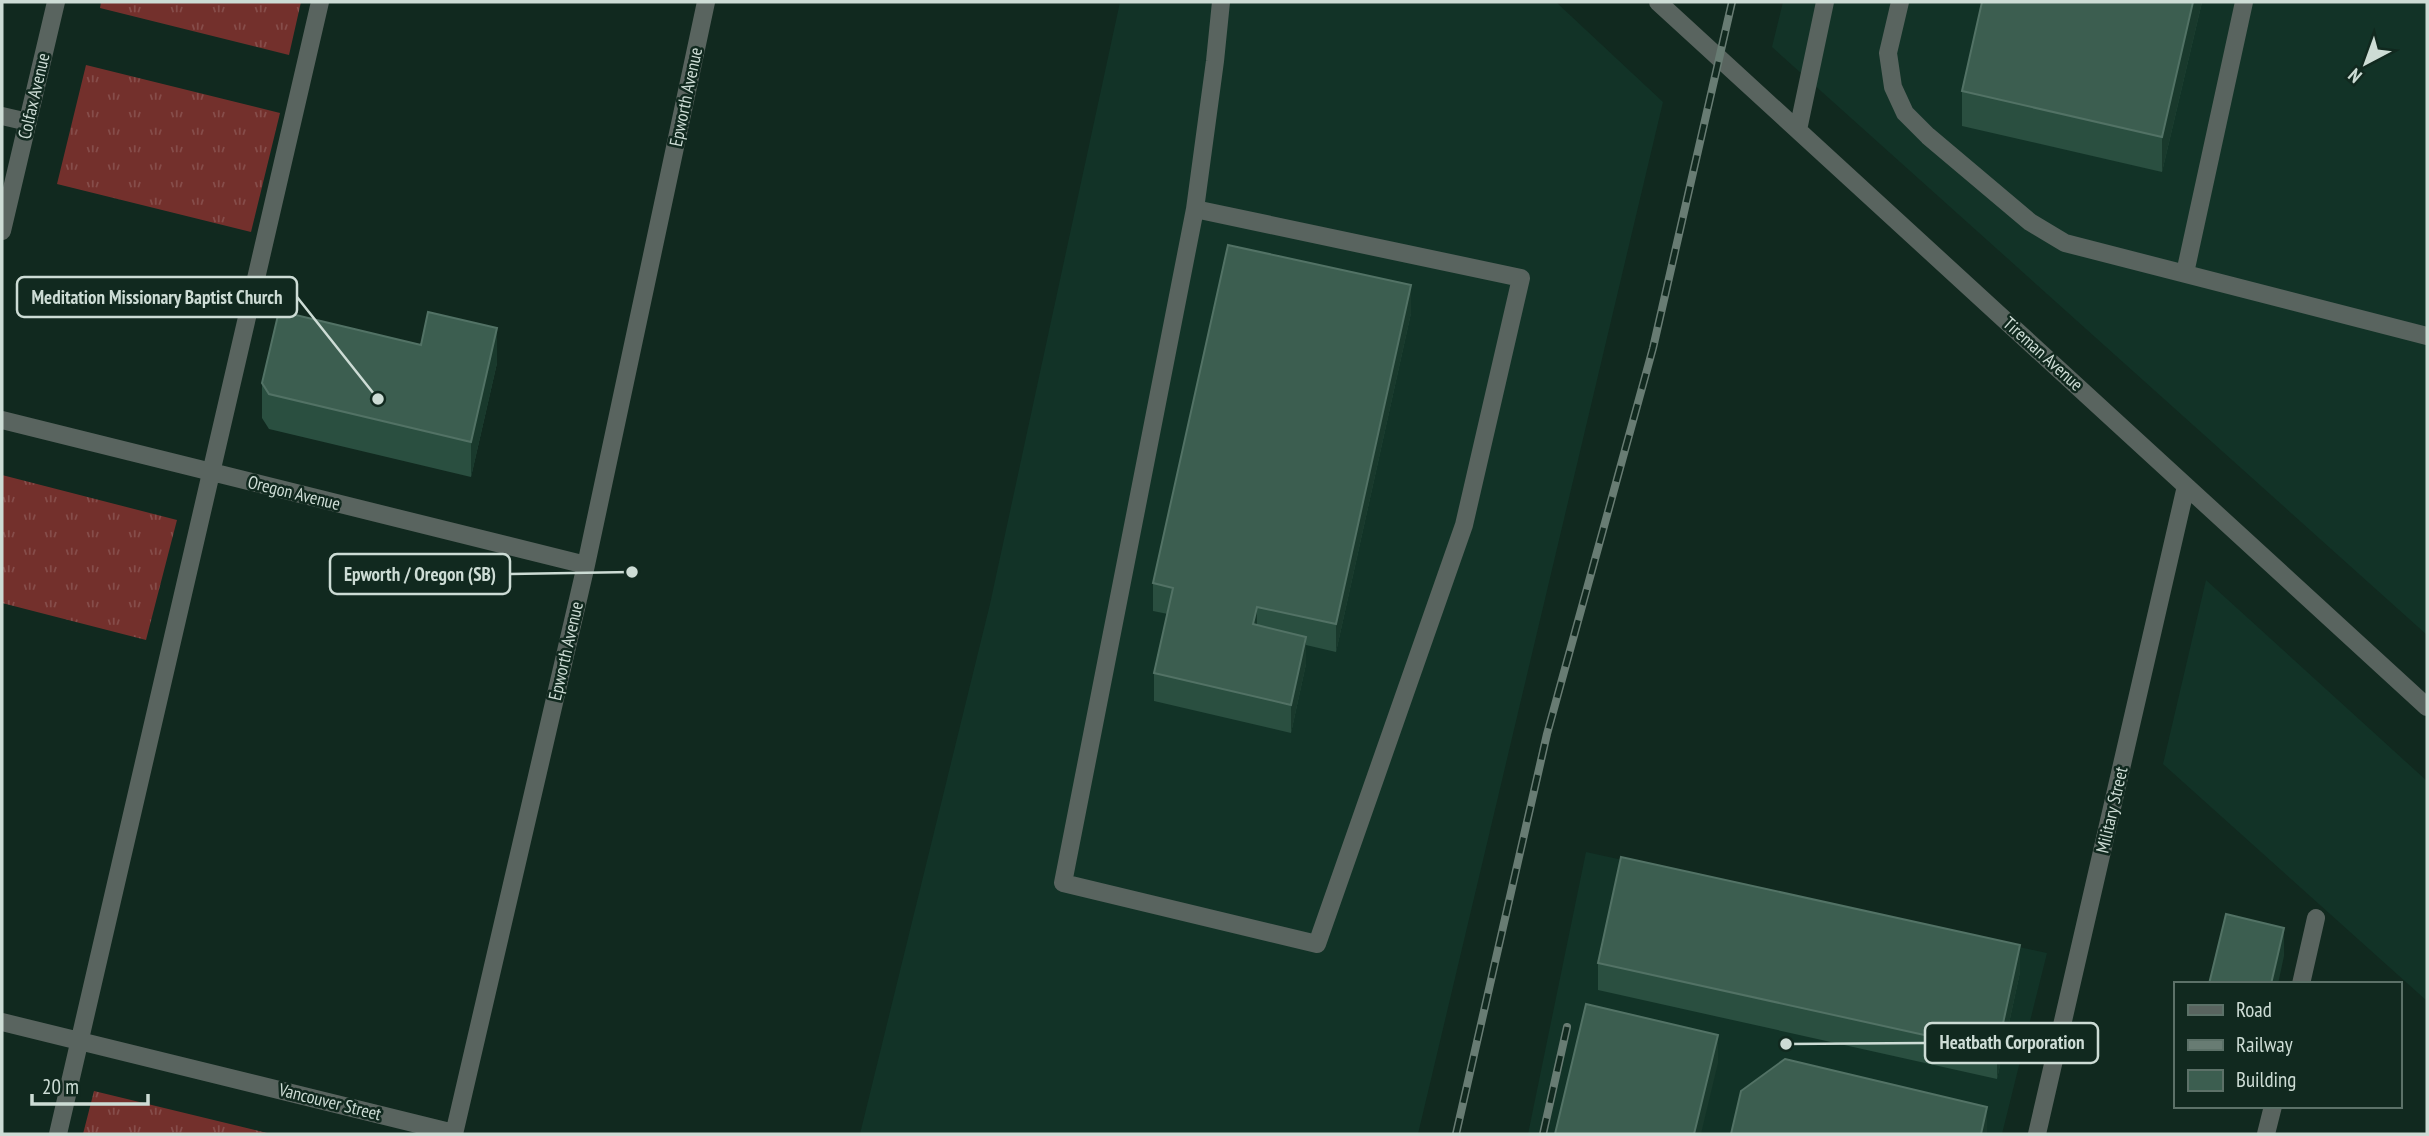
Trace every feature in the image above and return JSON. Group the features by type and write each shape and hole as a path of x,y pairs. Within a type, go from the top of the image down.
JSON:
{"street":[{"name":"Colfax Avenue","path":"2,231 56,2"},
{"path":"58,1134 320,2"},
{"name":"Epworth Avenue","path":"454,1134 586,565 706,2"},
{"path":"1195,209 1521,278 1464,525 1317,944 1063,883 1195,209 1215,61 1220,2"},
{"name":"Tireman Avenue","path":"1658,2 2427,707"},
{"path":"1798,130 1825,2"},
{"path":"1900,2 1888,53 1893,87 1905,113 1928,136 2030,222 2065,243 2427,336"},
{"path":"2185,273 2244,2"},
{"path":"2,116 27,122"},
{"name":"Oregon Avenue","path":"2,420 586,565"},
{"name":"Military Street","path":"2037,1134 2186,486"},
{"path":"2301,982 2316,918"},
{"name":"Vancouver Street","path":"2,1021 454,1134"},
{"path":"2266,1134 2272,1108"}],"shaded area":[{"path":"1120,2 1556,2 1663,102 1418,1134 860,1134 990,604"},
{"path":"1783,2 2427,2 2427,635 1772,47"},
{"path":"2206,580 2427,781 2427,1001 2163,764"},
{"path":"1586,852 2047,953 2002,1134 1528,1134"}],"green space":[{"path":"101,2 301,2 289,55 100,8"},
{"path":"86,65 280,113 251,232 57,184"},
{"path":"2,475 177,520 146,640 2,603"},
{"path":"94,1091 271,1134 83,1134"}],"building":[{"path":"1982,2 2193,2 2162,137 1962,91"},
{"path":"1228,245 1411,285 1336,624 1257,607 1253,624 1306,637 1291,705 1154,673 1173,588 1153,583"},
{"path":"279,311 421,345 428,312 497,328 471,442 269,394 262,383"},
{"path":"1621,857 2020,945 1997,1051 1598,963"},
{"path":"2226,914 2284,928 2271,982 2209,982"},
{"path":"1586,1004 1718,1035 1694,1134 1555,1134"},
{"path":"1785,1059 1987,1107 1981,1134 1731,1134 1741,1091"}],"railway":[{"path":"1456,1134 1547,734 1653,348 1732,2"},
{"path":"1543,1134 1567,1027"}],"place":[{"name":"Meditation Missionary Baptist Church","path":"378,399"},
{"name":"Epworth / Oregon (SB)","path":"632,572"},
{"name":"Heatbath Corporation","path":"1786,1044"}]}
